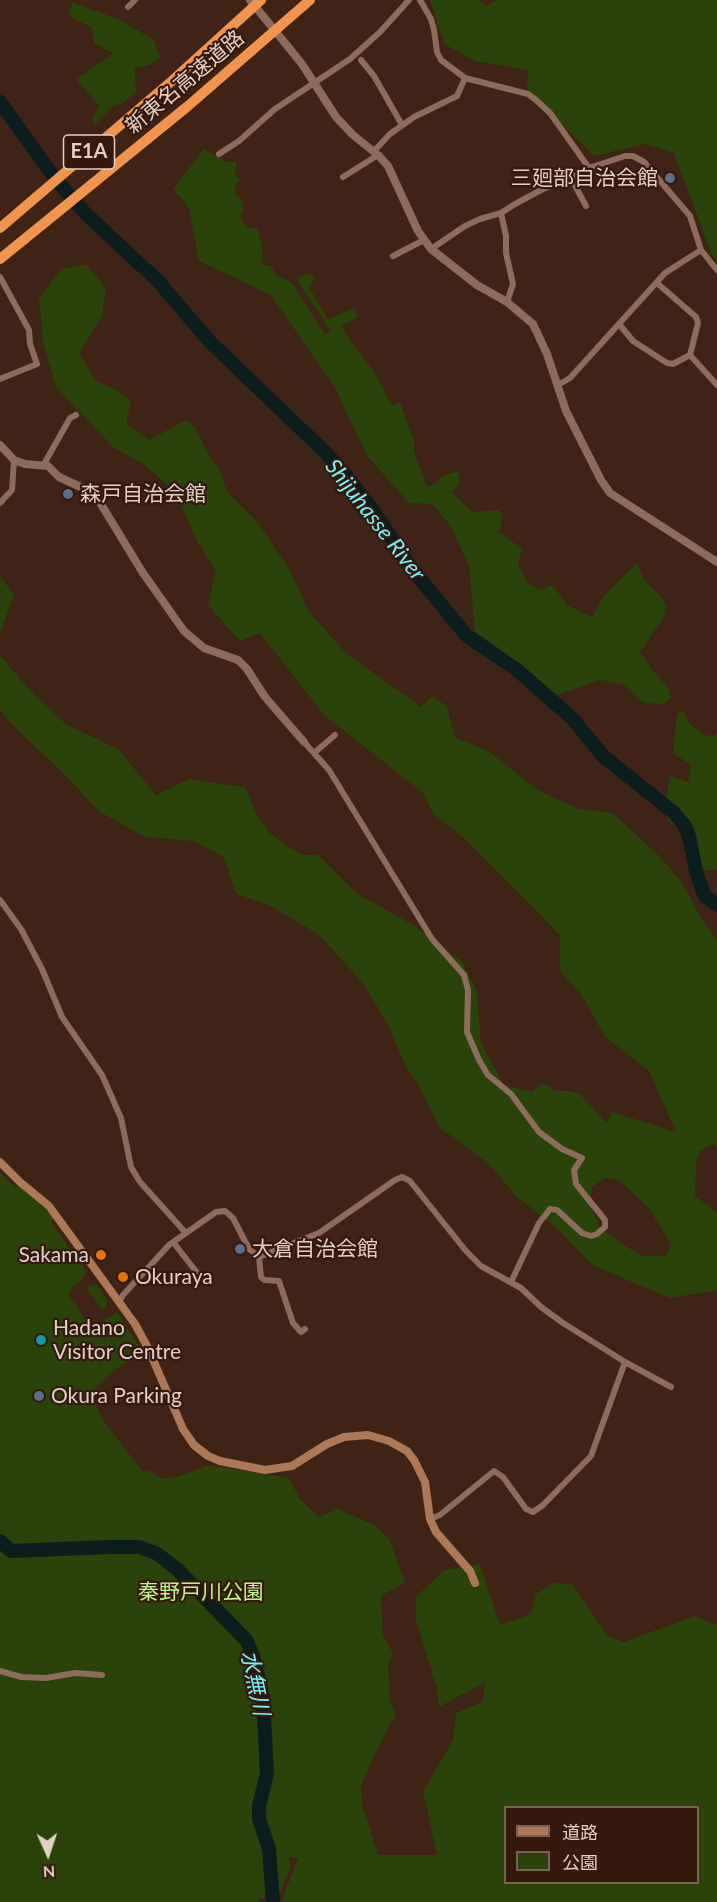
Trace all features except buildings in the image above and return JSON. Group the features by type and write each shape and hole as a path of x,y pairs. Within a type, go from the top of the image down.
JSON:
{"highway":[{"name":"新東名高速道路","path":"2,226 173,80 261,0"},
{"name":"新東名高速道路","path":"0,260 188,106 310,0"}],"main road":[{"path":"0,1162 20,1182 50,1206 135,1324 148,1348 183,1429 194,1445 208,1456 220,1461 265,1470 278,1470 302,1461 327,1444 344,1437 368,1435 400,1446 414,1460 425,1482 430,1519 436,1532 470,1570 475,1583"}],"street":[{"path":"128,7 135,0"},
{"path":"250,0 315,83 336,117 353,135 376,153 393,175 402,199 431,249 477,285 507,302 533,324 540,336 566,411 610,493 717,562"},
{"path":"219,154 239,141 275,109 350,59 380,32 409,0"},
{"path":"420,0 431,19 437,52 441,60 465,78 528,94 550,113 589,168"},
{"path":"362,60 374,76 402,125"},
{"path":"344,177 376,153 390,134 402,125 457,96 465,78"},
{"path":"431,249 465,226 501,213 589,168 628,155 639,159 690,216 701,250 717,270"},
{"path":"571,178 586,206"},
{"path":"501,213 513,284 507,302"},
{"path":"393,256 424,240"},
{"path":"558,385 570,378 665,273 701,250"},
{"path":"0,277 29,330 30,344 37,363 0,379"},
{"path":"619,324 633,340 667,363 673,364 690,355 698,323 696,317 657,283"},
{"path":"690,355 717,385"},
{"path":"44,464 70,418 76,415"},
{"path":"0,445 14,460 25,464 44,464 66,481 87,490 99,501 143,573 184,631 204,648 232,658 247,669 265,697 329,770 432,939 464,975 468,990 467,1032 488,1076 511,1094 539,1132 562,1149 582,1158 574,1170 576,1184 605,1220 605,1227 591,1236 582,1233 557,1210 550,1209 538,1223 511,1282"},
{"path":"0,503 12,490 14,460"},
{"path":"314,753 335,735"},
{"path":"0,900 21,929 42,969 62,1017 102,1075 121,1118 131,1167 140,1182 185,1232"},
{"path":"259,1257 304,1241 319,1233 402,1177 410,1181 466,1251 481,1266 521,1288 563,1323 671,1388"},
{"path":"119,1302 173,1242 216,1212 225,1211 233,1218 249,1249 259,1257 261,1277 264,1280 279,1281 292,1323 301,1332 305,1329"},
{"path":"173,1242 198,1274"},
{"path":"430,1519 440,1515 494,1472 503,1477 526,1509 533,1512 543,1505 591,1456 625,1362"},
{"path":"0,1671 21,1677 46,1678 75,1673 102,1675"}],"green space":[{"path":"430,0 479,0 486,6 497,0 717,0 717,262 712,255 674,153 644,144 594,156 527,89 528,70 475,61 444,44"},
{"path":"72,2 120,20 154,40 160,58 150,65 135,68 136,92 122,104 114,105 94,125 92,119 99,106 76,79 113,54 94,43 92,28 69,16"},
{"path":"204,149 227,162 237,161 235,172 240,182 236,183 235,194 242,200 243,208 240,217 247,228 258,229 263,252 261,264 271,266 276,275 291,282 325,334 331,331 298,282 299,277 311,273 315,279 309,287 328,319 355,308 357,317 342,326 344,332 375,373 392,406 400,402 427,487 438,482 441,476 459,471 459,483 452,493 472,512 498,510 503,515 499,532 522,549 518,565 528,583 540,590 553,585 567,605 592,617 604,596 637,563 645,581 666,605 664,617 640,652 668,687 671,698 662,704 643,703 623,684 600,680 557,695 475,632 469,565 450,525 432,504 409,503 367,456 335,388 271,295 199,261 189,208 173,189"},
{"path":"86,264 106,288 102,317 79,353 95,380 131,401 126,423 149,440 186,420 195,427 207,452 220,471 227,492 259,524 291,572 309,612 346,653 421,707 433,696 447,707 455,737 488,751 538,790 578,809 613,813 660,857 681,881 701,918 717,940 717,1147 715,1143 700,1151 696,1163 695,1196 717,1213 717,1290 670,1298 592,1265 557,1228 518,1198 487,1162 440,1128 419,1086 407,1069 387,1023 363,983 318,934 269,905 236,894 224,857 193,841 145,837 100,812 12,725 0,710 0,656 32,692 67,725 118,749 156,795 189,779 245,787 257,816 269,832 288,847 304,855 318,855 356,893 413,925 462,961 477,992 481,1043 504,1085 532,1092 541,1084 545,1084 555,1091 580,1094 607,1123 612,1112 676,1132 649,1071 605,1037 583,997 560,971 560,935 464,838 435,816 423,793 324,715 260,633 240,641 208,605 216,572 196,539 175,492 144,464 114,448 56,387 43,342 39,298 61,269","holes":["605,1178 619,1180 648,1207 671,1244 666,1256 641,1256 602,1230 591,1208 592,1187"]},
{"path":"0,576 14,595 0,633"},
{"path":"683,710 689,723 704,735 717,734 717,869 708,871 688,862 684,852 693,838 692,831 678,828 668,821 666,800 670,776 688,782 691,765 673,753 677,714"},
{"name":"秦野戸川公園","path":"0,1172 16,1188 19,1185 55,1218 51,1222 87,1272 82,1280 73,1286 69,1296 88,1323 99,1324 117,1312 140,1347 141,1354 114,1370 90,1393 103,1420 143,1472 148,1470 163,1479 180,1476 209,1465 289,1478 300,1499 319,1517 338,1509 374,1525 389,1539 405,1582 381,1596 383,1636 393,1653 388,1667 390,1700 396,1716 389,1725 361,1785 362,1804 378,1855 437,1855 423,1791 453,1740 456,1713 483,1702 485,1682 439,1707 437,1689 416,1620 416,1597 444,1570 480,1564 500,1625 531,1614 536,1594 555,1582 573,1585 607,1636 624,1642 695,1616 714,1625 717,1623 717,1902 281,1902 298,1858 289,1857 290,1868 280,1894 259,1899 259,1902 0,1902"},
{"path":"89,1285 97,1285 107,1300 106,1308 102,1309 88,1291"}],"waterway":[{"name":"Shijuhasse River","path":"0,102 54,177 85,213 158,281 210,342 325,452 348,478 412,569 466,635 517,670 573,719 603,756 673,812 685,826 689,836 696,871 705,896 717,905"},
{"name":"水無川","path":"0,1541 11,1551 139,1547 156,1553 176,1568 247,1641 254,1659 263,1698 267,1773 259,1806 259,1819 269,1849 273,1902"}],"place":[{"name":"三廻部自治会館","path":"670,178"},
{"name":"森戸自治会館","path":"68,494"},
{"name":"大倉自治会館","path":"240,1249"},
{"name":"Sakama","path":"101,1255"},
{"name":"Okuraya","path":"123,1277"},
{"name":"Hadano Visitor Centre","path":"41,1340"},
{"name":"Okura Parking","path":"39,1396"}]}
